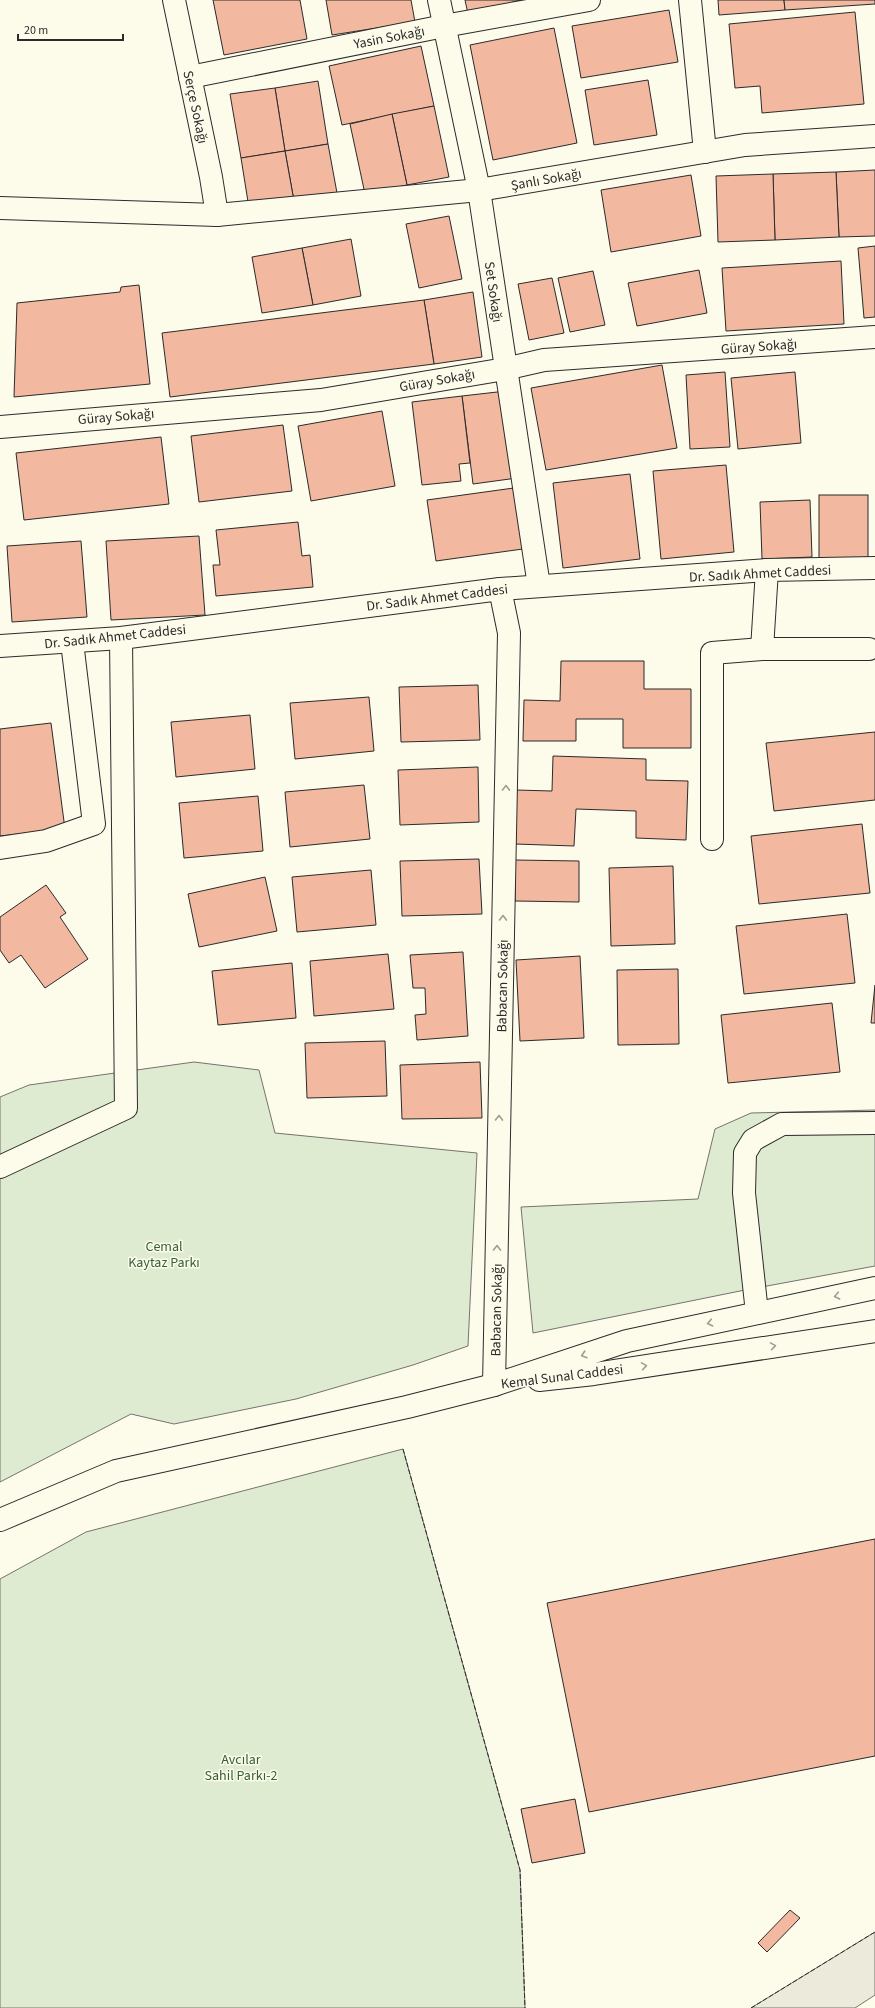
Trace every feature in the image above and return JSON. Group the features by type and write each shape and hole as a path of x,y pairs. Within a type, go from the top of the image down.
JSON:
{"street":[{"name":"Serçe Sokağı","path":"174,0 217,215"},
{"name":"Set Sokağı","path":"439,0 479,190 539,586"},
{"name":"Yasin Sokağı","path":"190,77 444,26 589,0"},
{"path":"690,0 705,152"},
{"name":"Şanlı Sokağı","path":"0,208 217,215 479,190 745,145 875,136"},
{"name":"Güray Sokağı","path":"0,427 321,400 505,369 544,360 875,337"},
{"name":"Dr. Sadık Ahmet Caddesi","path":"0,646 121,638 500,589 767,570 875,568"},
{"path":"762,649 767,570"},
{"name":"Babacan Sokağı","path":"494,1385 509,632 500,589"},
{"path":"0,1167 126,1108 121,638"},
{"path":"0,848 46,841 94,824 72,642"},
{"path":"712,839 712,653 762,649 869,649"},
{"path":"757,1313 744,1194 745,1153 753,1140 782,1124 875,1123"},
{"name":"Kemal Sunal Caddesi","path":"494,1385 627,1341 875,1288"},
{"name":"Kemal Sunal Caddesi","path":"494,1385 594,1374 875,1331"},
{"path":"0,1520 116,1471 407,1407 494,1385"}],"green space":[{"name":"Cemal Kaytaz Parkı","path":"194,1062 259,1070 275,1133 477,1153 468,1346 413,1365 296,1399 174,1424 131,1414 0,1482 0,1097 29,1085"},
{"path":"875,1110 875,1266 740,1291 533,1333 521,1207 698,1199 715,1129 751,1113"},
{"name":"Avcılar Sahil Parkı-2","path":"403,1449 520,1870 525,2008 0,2008 0,1579 86,1532"}],"shaded area":[{"path":"875,1932 875,1995 855,2008 751,2008"}],"building":[{"path":"213,0 300,0 307,39 224,55"},
{"path":"326,0 411,0 415,22 332,35"},
{"path":"465,0 521,0 468,14"},
{"path":"718,0 784,0 785,10 719,15"},
{"path":"784,0 875,0 875,4 785,10"},
{"path":"669,10 678,62 581,78 572,26"},
{"path":"855,12 864,104 762,113 760,86 735,88 729,24"},
{"path":"554,28 577,143 493,160 470,45"},
{"path":"421,46 434,106 342,125 329,66"},
{"path":"648,80 657,135 594,145 585,90"},
{"path":"318,81 328,144 285,151 275,88"},
{"path":"275,88 285,151 241,158 230,94"},
{"path":"434,106 449,177 407,185 392,114"},
{"path":"392,114 407,185 365,194 350,124"},
{"path":"328,144 337,193 294,201 285,151"},
{"path":"285,151 294,201 249,208 241,158"},
{"path":"875,170 875,236 839,237 836,172"},
{"path":"836,172 839,237 775,240 773,174"},
{"path":"773,174 775,240 718,242 716,176"},
{"path":"691,175 701,236 611,252 601,190"},
{"path":"449,216 462,279 419,288 406,224"},
{"path":"351,239 361,296 313,305 302,248"},
{"path":"875,246 875,317 864,318 858,248"},
{"path":"302,248 313,305 262,313 252,257"},
{"path":"841,261 844,324 726,331 722,268"},
{"path":"699,270 707,313 637,326 628,283"},
{"path":"593,271 605,325 570,332 558,278"},
{"path":"552,278 564,333 529,340 518,284"},
{"path":"139,285 150,384 14,397 17,303 120,292 121,287"},
{"path":"473,292 482,357 434,364 424,300"},
{"path":"424,300 434,364 170,397 162,333"},
{"path":"662,365 677,448 546,470 531,388"},
{"path":"725,372 730,447 690,449 686,375"},
{"path":"795,372 801,443 738,449 731,378"},
{"path":"506,391 517,478 473,484 462,396"},
{"path":"462,396 470,463 459,464 461,481 422,485 412,402"},
{"path":"382,411 395,486 311,501 298,426"},
{"path":"283,425 292,491 199,502 191,436"},
{"path":"161,437 169,504 24,520 16,453"},
{"path":"726,465 734,552 661,559 653,471"},
{"path":"630,474 640,559 563,568 553,483"},
{"path":"521,487 530,548 436,561 427,500"},
{"path":"819,495 868,495 868,558 819,558"},
{"path":"810,500 812,557 762,559 760,502"},
{"path":"298,522 302,556 310,555 313,587 216,596 213,565 220,565 216,530"},
{"path":"199,536 205,615 111,620 106,541"},
{"path":"81,541 87,617 12,622 7,546"},
{"path":"561,661 644,661 644,689 691,689 691,748 623,748 623,719 576,719 576,741 523,741 524,700 560,701"},
{"path":"478,685 480,740 401,742 399,687"},
{"path":"369,697 374,751 295,759 290,703"},
{"path":"250,715 255,769 176,777 171,722"},
{"path":"51,723 65,829 0,836 0,729"},
{"path":"875,732 875,800 774,811 766,743"},
{"path":"553,756 646,759 646,780 688,781 686,840 636,838 636,811 576,809 574,846 515,844 516,790 552,791"},
{"path":"478,767 479,822 400,825 398,770"},
{"path":"364,785 370,839 290,847 285,792"},
{"path":"258,796 263,851 184,858 179,803"},
{"path":"862,824 870,893 759,904 751,836"},
{"path":"479,859 482,914 402,916 400,861"},
{"path":"515,860 579,861 579,902 515,901"},
{"path":"673,866 675,944 611,946 609,868"},
{"path":"371,870 376,925 297,932 292,877"},
{"path":"265,877 277,931 199,947 188,894"},
{"path":"46,885 66,913 60,917 88,959 45,988 21,955 9,963 0,950 0,917"},
{"path":"847,914 855,983 744,994 736,926"},
{"path":"463,952 468,1036 417,1040 415,1015 426,1014 425,988 413,988 410,955"},
{"path":"388,954 394,1009 314,1016 310,961"},
{"path":"580,956 584,1038 520,1041 516,960"},
{"path":"292,963 296,1018 218,1025 212,971"},
{"path":"678,969 679,1044 618,1045 617,970"},
{"path":"875,985 875,1023 871,1023"},
{"path":"832,1003 840,1072 728,1083 721,1015"},
{"path":"385,1041 387,1096 307,1098 305,1043"},
{"path":"480,1062 482,1118 402,1119 400,1065"},
{"path":"875,1539 875,1756 589,1812 547,1603"},
{"path":"575,1799 585,1853 532,1863 521,1809"},
{"path":"790,1910 800,1918 767,1952 758,1943"}],"fence":[{"path":"403,1449 520,1870 525,2008"},
{"path":"751,2008 875,1932"}]}
